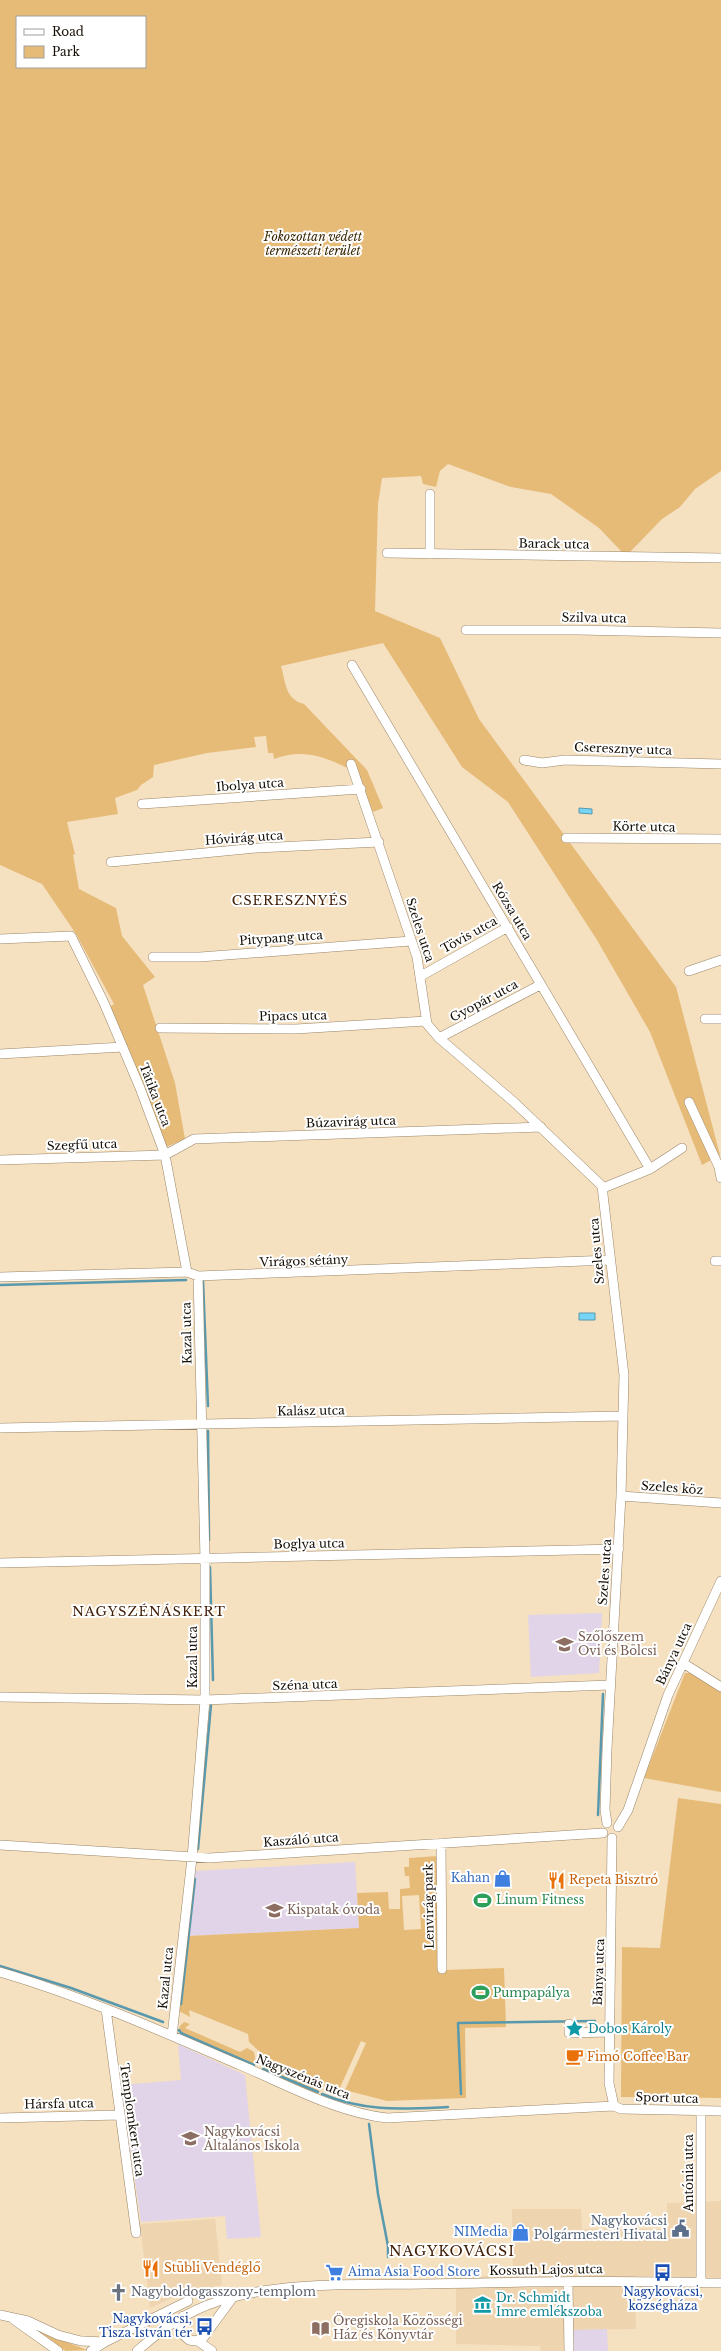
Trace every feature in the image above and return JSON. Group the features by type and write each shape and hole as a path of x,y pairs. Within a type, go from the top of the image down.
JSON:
{"street":[{"path":"430,494 430,554"},
{"name":"Barack utca","path":"387,554 721,558"},
{"name":"Szilva utca","path":"466,630 577,630 721,633"},
{"name":"Rózsa utca","path":"352,665 650,1169"},
{"name":"Cseresznye utca","path":"524,760 542,763 565,760 721,764"},
{"name":"Szeles utca","path":"351,764 379,842 411,941 421,976 426,1021"},
{"name":"Ibolya utca","path":"142,804 361,789"},
{"name":"Körte utca","path":"566,838 721,839"},
{"name":"Hóvirág utca","path":"111,862 257,848 379,842"},
{"name":"Tövis utca","path":"421,976 508,927"},
{"name":"Tátika utca","path":"0,939 71,936 104,1003 123,1047 165,1155 187,1272"},
{"name":"Pitypang utca","path":"153,957 200,957 411,941"},
{"path":"689,971 721,960"},
{"name":"Gyopár utca","path":"439,1038 540,985"},
{"path":"705,1019 721,1019"},
{"path":"426,1021 439,1038 490,1080 596,1178 603,1188 650,1169 682,1148"},
{"name":"Pipacs utca","path":"160,1028 296,1029 426,1021"},
{"path":"0,1054 123,1047"},
{"path":"689,1102 719,1167 721,1178"},
{"name":"Búzavirág utca","path":"165,1155 194,1139 541,1127"},
{"name":"Szegfű utca","path":"0,1160 165,1155"},
{"name":"Szeles utca","path":"603,1188 610,1260 624,1369 622,1416 622,1496 610,1685 605,1807 607,1823 604,1827 603,1833"},
{"name":"Virágos sétány","path":"0,1277 187,1272 198,1276 610,1260"},
{"name":"Kazal utca","path":"172,2036 192,1858 205,1700 205,1559 198,1276"},
{"name":"Kalász utca","path":"0,1428 201,1426 622,1416"},
{"name":"Szeles köz","path":"622,1496 721,1503"},
{"name":"Boglya utca","path":"0,1563 619,1549"},
{"name":"Bánya utca","path":"618,1827 623,1822 628,1810 660,1716 721,1581"},
{"path":"683,1663 721,1687"},
{"name":"Széna utca","path":"0,1697 205,1700 610,1685"},
{"path":"603,1833 607,1837 612,1838 618,1834 618,1827 612,1823 607,1823"},
{"name":"Kaszáló utca","path":"0,1845 192,1858 603,1833"},
{"name":"Bánya utca","path":"612,1838 609,2089 614,2106"},
{"name":"Lenvirág park","path":"440,1843 442,1969"},
{"name":"Nagyszénás utca","path":"0,1972 106,2009 320,2098 372,2116 387,2118 614,2106"},
{"name":"Templomkert utca","path":"106,2009 136,2233"},
{"path":"569,2024 569,2033 610,2032"},
{"name":"Sport utca","path":"614,2106 621,2109 701,2112 721,2111"},
{"name":"Antónia utca","path":"701,2112 701,2283"},
{"name":"Hársfa utca","path":"0,2118 119,2115"},
{"path":"568,2282 569,2351"},
{"name":"Kossuth Lajos utca","path":"137,2351 166,2327 201,2307 233,2297 276,2290 343,2285 568,2282 721,2283"},
{"path":"198,2341 203,2338 233,2297"},
{"path":"92,2351 105,2342 188,2301"},
{"path":"0,2315 28,2321 58,2335 81,2341 105,2342"},
{"path":"183,2316 180,2324 180,2332 189,2340 198,2341 212,2351"},
{"path":"10,2318 58,2351"}],"shaded area":[{"name":"Szőlőszem Ovi és Bölcsi","path":"602,1613 599,1673 531,1677 528,1615"},
{"name":"Kispatak óvoda","path":"355,1862 359,1928 188,1936 195,1871"},
{"name":"Nagykovácsi Általános Iskola","path":"178,2044 245,2075 261,2237 227,2239 225,2216 141,2222 121,2085 181,2080"},
{"path":"721,2201 721,2278 635,2276 636,2329 572,2330 572,2351 541,2351 540,2346 456,2344 456,2278 513,2274 512,2209 581,2209 582,2229 668,2229 667,2203"},
{"path":"215,2219 222,2285 187,2291 150,2308 140,2224"},
{"path":"607,2329 608,2351 572,2351 572,2330"}],"green space":[{"name":"Fokozottan védett természeti terület","path":"0,0 721,0 721,471 695,489 680,507 662,519 630,552 622,552 599,528 551,494 511,487 448,464 440,471 436,487 423,484 421,476 382,478 378,504 375,611 440,638 479,719 676,987 720,1155 702,1165 650,1032 597,940 508,802 462,767 383,643 281,666 287,690 293,698 304,704 367,770 383,808 373,812 358,773 327,759 307,754 297,754 274,759 273,753 268,753 266,736 254,737 256,747 207,753 154,765 153,777 141,785 137,790 115,798 118,814 67,822 75,854 73,855 79,889 116,908 122,936 155,977 143,985 175,1083 185,1139 166,1147 109,1007 114,1004 76,934 42,884 0,865"},
{"path":"685,1673 691,1673 721,1692 721,1792 644,1778"},
{"path":"678,1798 721,1804 721,2098 621,2097 622,1947 660,1948"},
{"path":"438,1856 444,1970 504,1968 506,2027 465,2028 466,2098 387,2101 345,2090 366,2043 361,2041 338,2092 310,2079 308,2083 320,2088 317,2094 264,2071 259,2051 249,2042 248,2034 189,2010 190,2017 179,2011 188,1936 359,1928 357,1893 388,1892 389,1909 400,1909 400,1889 410,1888 409,1876 405,1876 404,1867 409,1867 409,1858","holes":["419,1895 421,1929 404,1930 402,1896"]},
{"path":"184,2022 190,2024 185,2028 240,2052 247,2048 254,2052 256,2063 252,2066 182,2036 179,2027"},
{"path":"38,2331 87,2350 66,2351 38,2333"}],"water":[{"path":"579,808 592,809 592,814 579,813"},
{"path":"579,1313 595,1313 595,1320 579,1320"}],"waterway":[{"path":"0,1285 186,1280"},
{"path":"203,1281 208,1406"},
{"path":"208,1431 209,1540"},
{"path":"210,1567 213,1680"},
{"path":"598,1815 603,1694"},
{"path":"198,1849 211,1705"},
{"path":"181,2004 195,1879"},
{"path":"0,1966 71,1988 163,2022"},
{"path":"461,2094 458,2023 595,2021"},
{"path":"179,2030 181,2033 254,2065"},
{"path":"263,2069 318,2092"},
{"path":"322,2094 338,2100 369,2107 399,2109 448,2107"},
{"path":"369,2124 378,2194 388,2246 388,2257"}],"place":[{"name":"Szőlőszem Ovi és Bölcsi","path":"565,1644"},
{"name":"Kahan","path":"503,1878"},
{"name":"Repeta Bisztró","path":"556,1880"},
{"name":"Linum Fitness","path":"483,1900"},
{"name":"Kispatak óvoda","path":"274,1910"},
{"name":"Pumpapálya","path":"480,1993"},
{"name":"Dobos Károly","path":"575,2029"},
{"name":"Fimó Coffee Bar","path":"574,2057"},
{"name":"Nagykovácsi Általános Iskola","path":"191,2139"},
{"name":"Nagykovácsi Polgármesteri Hivatal","path":"680,2228"},
{"name":"NIMedia","path":"521,2232"},
{"name":"Stübli Vendéglő","path":"151,2268"},
{"name":"Aima Asia Food Store","path":"335,2272"},
{"name":"Nagykovácsi, községháza","path":"663,2273"},
{"name":"Nagyboldogasszony-templom","path":"118,2292"},
{"name":"Dr. Schmidt Imre emlékszoba","path":"483,2305"},
{"name":"Nagykovácsi, Tisza István tér","path":"205,2326"},
{"name":"Öregiskola Közösségi Ház és Könyvtár","path":"320,2328"}],"district":[{"name":"CSERESZNYÉS","path":"290,900"},
{"name":"NAGYSZÉNÁSKERT","path":"149,1611"},
{"name":"NAGYKOVÁCSI","path":"452,2251"}]}
